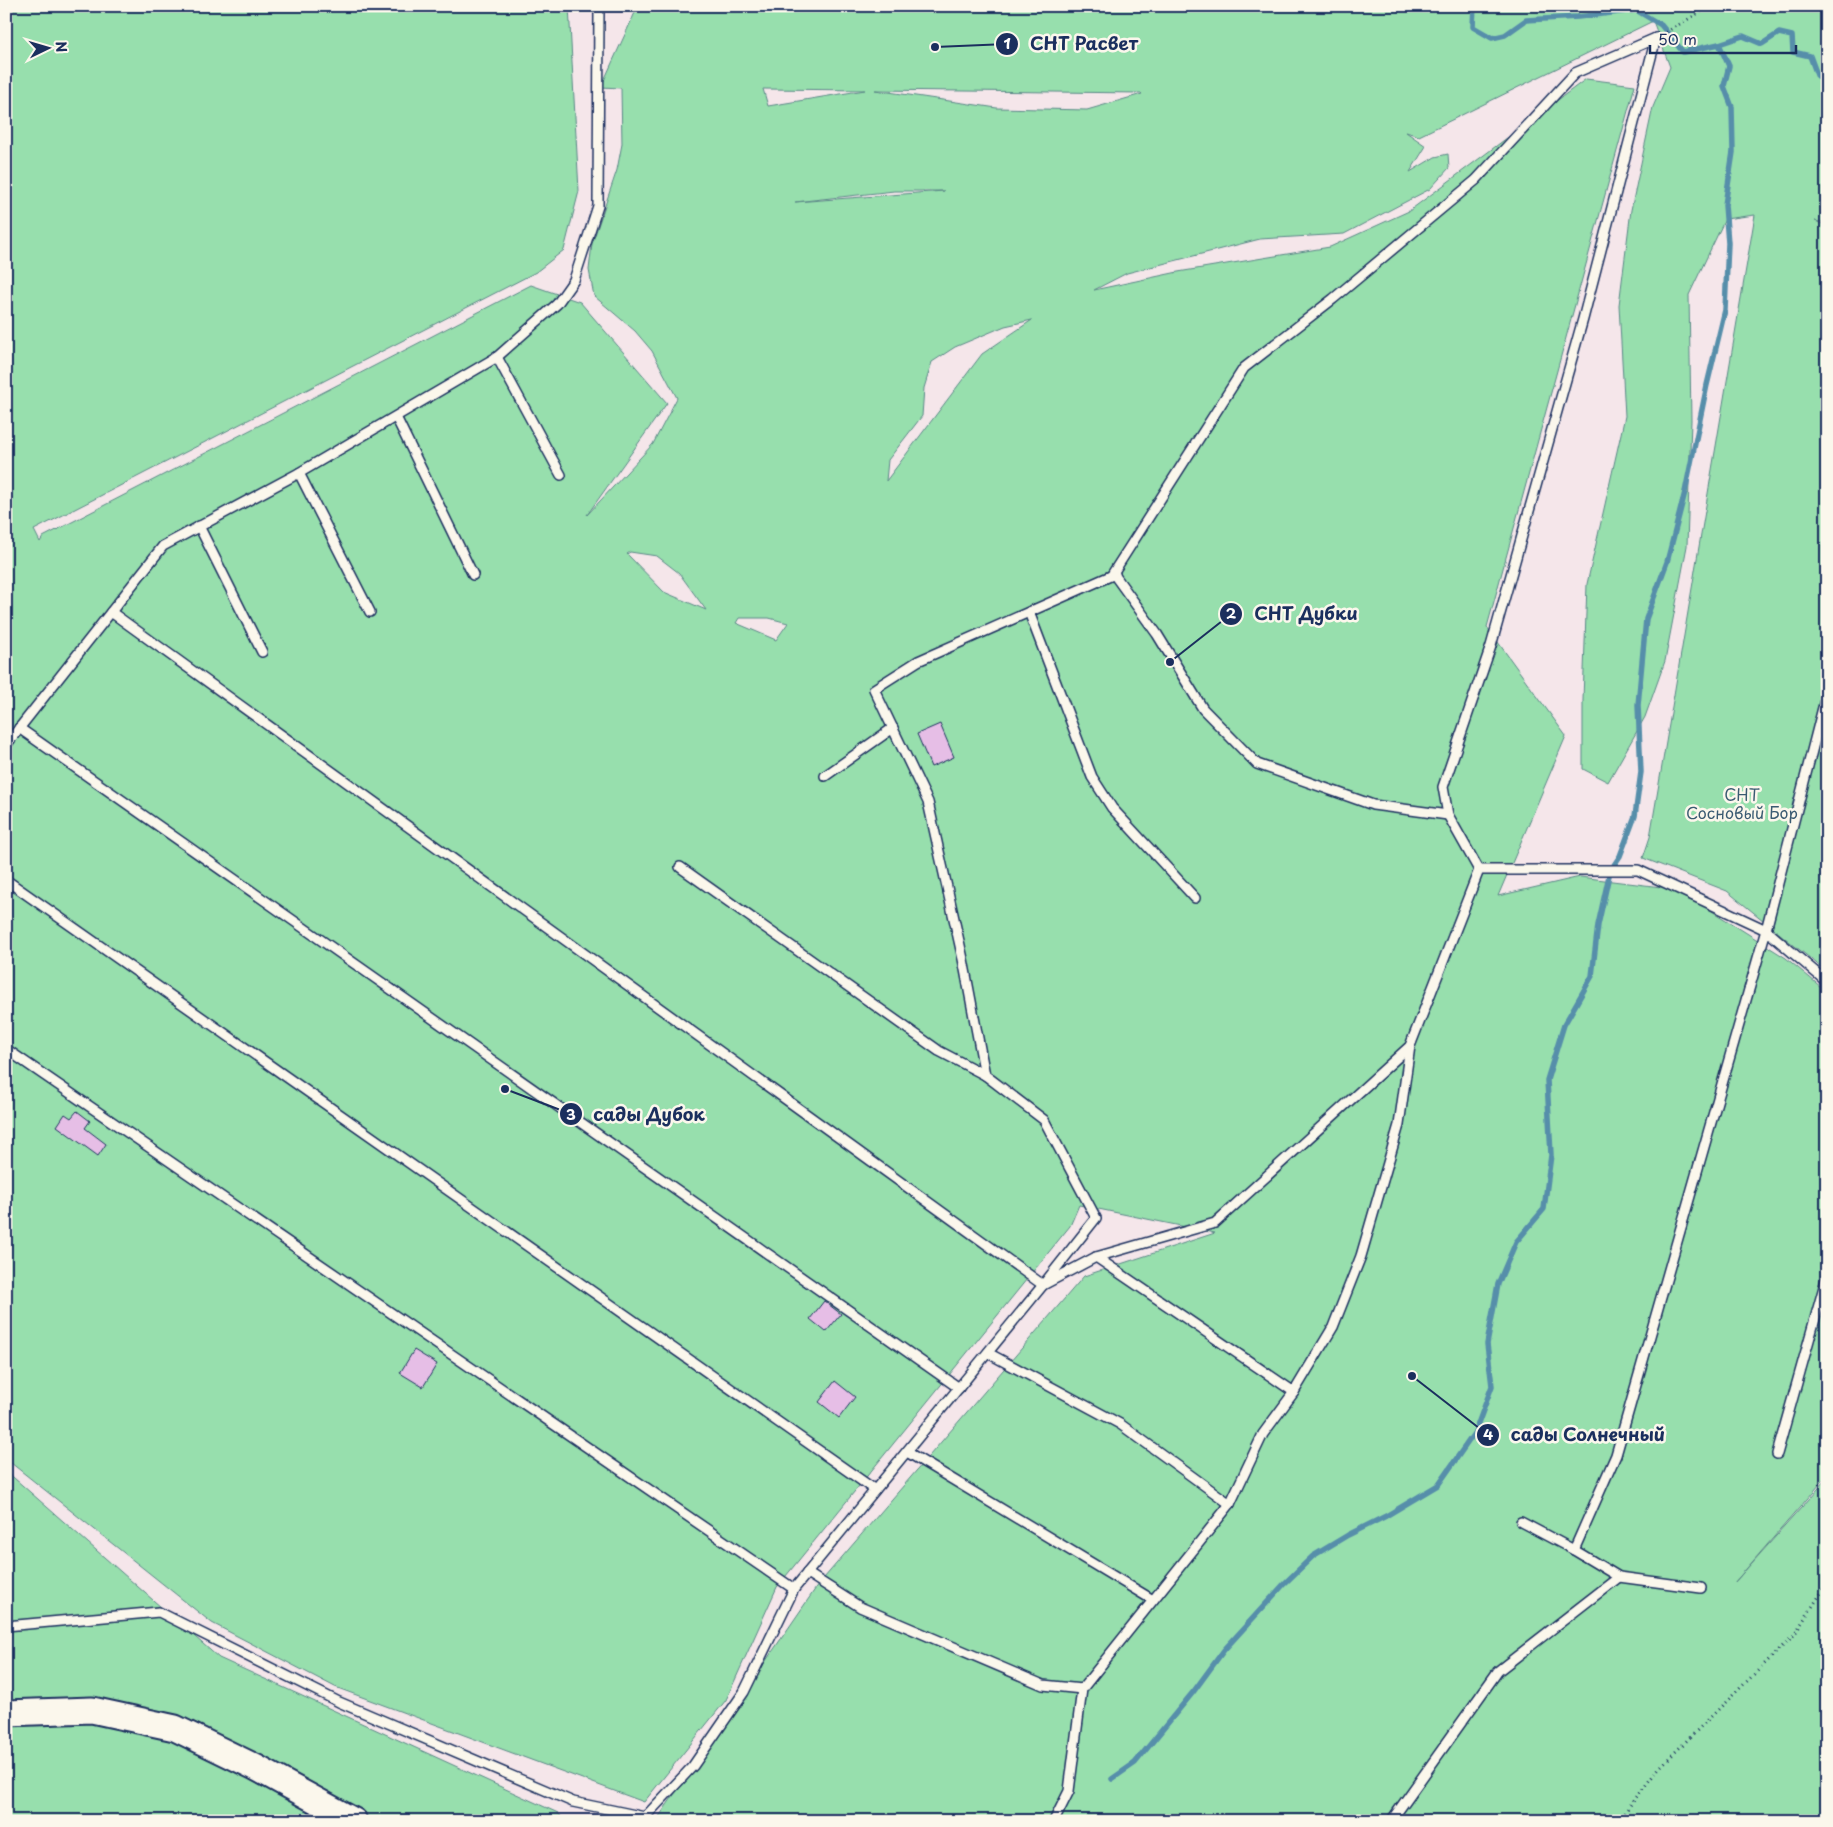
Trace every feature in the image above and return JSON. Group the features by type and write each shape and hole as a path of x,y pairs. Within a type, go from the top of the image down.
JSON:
{"street":[{"path":"6,1714 92,1710 175,1728 255,1767 354,1821"}],"lane":[{"path":"6,745 163,546 299,473 497,356 557,304 574,280 598,206 600,6"},
{"path":"1448,815 1373,805 1257,764 1203,709 1157,634 1115,574 1112,573 1244,368 1332,299 1476,180 1575,73 1656,38"},
{"path":"1479,870 1448,815 1443,787 1491,646 1583,319 1656,38"},
{"path":"497,356 561,475"},
{"path":"396,417 473,575"},
{"path":"299,473 370,612"},
{"path":"199,526 262,652"},
{"path":"985,1075 963,959 928,802 874,689 918,661 1115,574"},
{"path":"110,612 1043,1285"},
{"path":"1029,612 1092,777 1112,808 1195,898"},
{"path":"1574,1550 1616,1455 1766,930 1827,692"},
{"path":"20,728 959,1388"},
{"path":"825,776 893,728"},
{"path":"6,1626 159,1612 339,1702 573,1802 645,1819 693,1766 744,1692 794,1589 1096,1218 1044,1120 985,1075 939,1051 680,867"},
{"path":"1479,870 1638,870 1766,930 1827,982"},
{"path":"1054,1821 1070,1791 1082,1689 1230,1504 1263,1434 1294,1392 1333,1326 1361,1256 1398,1126 1410,1046 1479,870"},
{"path":"6,880 875,1490"},
{"path":"1043,1285 1096,1257 1215,1223 1410,1046"},
{"path":"6,1049 794,1589"},
{"path":"1096,1257 1294,1392"},
{"path":"1777,1454 1827,1276"},
{"path":"988,1353 1120,1424 1230,1504"},
{"path":"907,1452 1153,1600"},
{"path":"1521,1522 1574,1550 1619,1577 1701,1588"},
{"path":"807,1573 860,1607 1043,1685 1082,1689"},
{"path":"1391,1821 1498,1671 1619,1577"}],"path":[{"path":"1656,38 1689,21 1711,6"},
{"path":"1618,1821 1660,1768 1794,1635 1827,1584"}],"green space":[{"name":"СНТ Сосновый Бор","path":"6,6 569,6 579,191 564,250 536,272 34,530 40,542 43,537 531,285 580,302 667,403 587,515 653,444 677,398 652,351 635,331 594,296 589,270 592,244 617,170 622,144 621,88 601,87 638,6 1827,6 1827,223 1815,221 1827,226 1827,972 1727,891 1643,858 1650,837 1755,215 1725,219 1689,295 1691,420 1687,546 1665,661 1645,717 1608,782 1583,769 1587,584 1625,416 1619,305 1631,210 1653,107 1670,67 1653,21 1419,136 1406,132 1426,146 1410,172 1435,157 1448,154 1449,168 1430,189 1344,234 1260,239 1127,273 1094,290 1178,272 1330,247 1409,211 1586,79 1635,85 1487,627 1566,736 1498,896 1580,877 1677,889 1786,958 1827,992 1827,1476 1734,1583 1827,1479 1827,1821 656,1821 818,1585 1084,1276 1215,1233 1079,1205 1070,1226 777,1587 726,1700 644,1802 335,1687 212,1623 6,1459","holes":["763,89 865,90 768,106","875,90 1142,94 1087,110 997,108","894,191 944,191 795,202","1032,320 982,354 886,481 888,460 922,416 924,388 932,362 955,347 1005,326","630,552 657,556 679,573 706,610 664,592 627,554","739,618 769,618 788,623 776,640 736,623"]},
{"path":"6,1471 219,1658 558,1813 565,1821 6,1821"}],"building":[{"path":"940,724 954,757 931,767 917,734"},
{"path":"77,1111 90,1121 85,1128 106,1144 98,1156 57,1126 65,1114 71,1118"},
{"path":"824,1301 841,1314 826,1332 810,1319"},
{"path":"414,1350 437,1364 423,1387 400,1373"},
{"path":"835,1381 855,1397 839,1418 819,1402"}],"waterway":[{"path":"1474,6 1473,27 1492,38 1505,35 1526,20 1578,17 1636,10 1661,25 1683,52 1719,44 1743,36 1762,44 1779,33 1792,36 1793,52 1810,56 1817,75 1827,83"},
{"path":"1112,1779 1135,1763 1194,1691 1224,1650 1284,1584 1313,1556 1438,1485 1475,1432 1492,1386 1487,1344 1498,1284 1516,1242 1544,1209 1551,1155 1547,1080 1564,1025 1592,976 1598,925 1610,871 1620,856 1635,816 1641,772 1638,705 1646,619 1667,562 1685,492 1725,310 1728,243 1725,205 1733,152 1732,107 1724,86 1729,66 1719,44"}],"place":[{"name":"СНТ Расвет","path":"935,47"},
{"name":"СНТ Дубки","path":"1170,662"},
{"name":"сады Дубок","path":"505,1089"},
{"name":"сады Солнечный","path":"1412,1376"}]}
